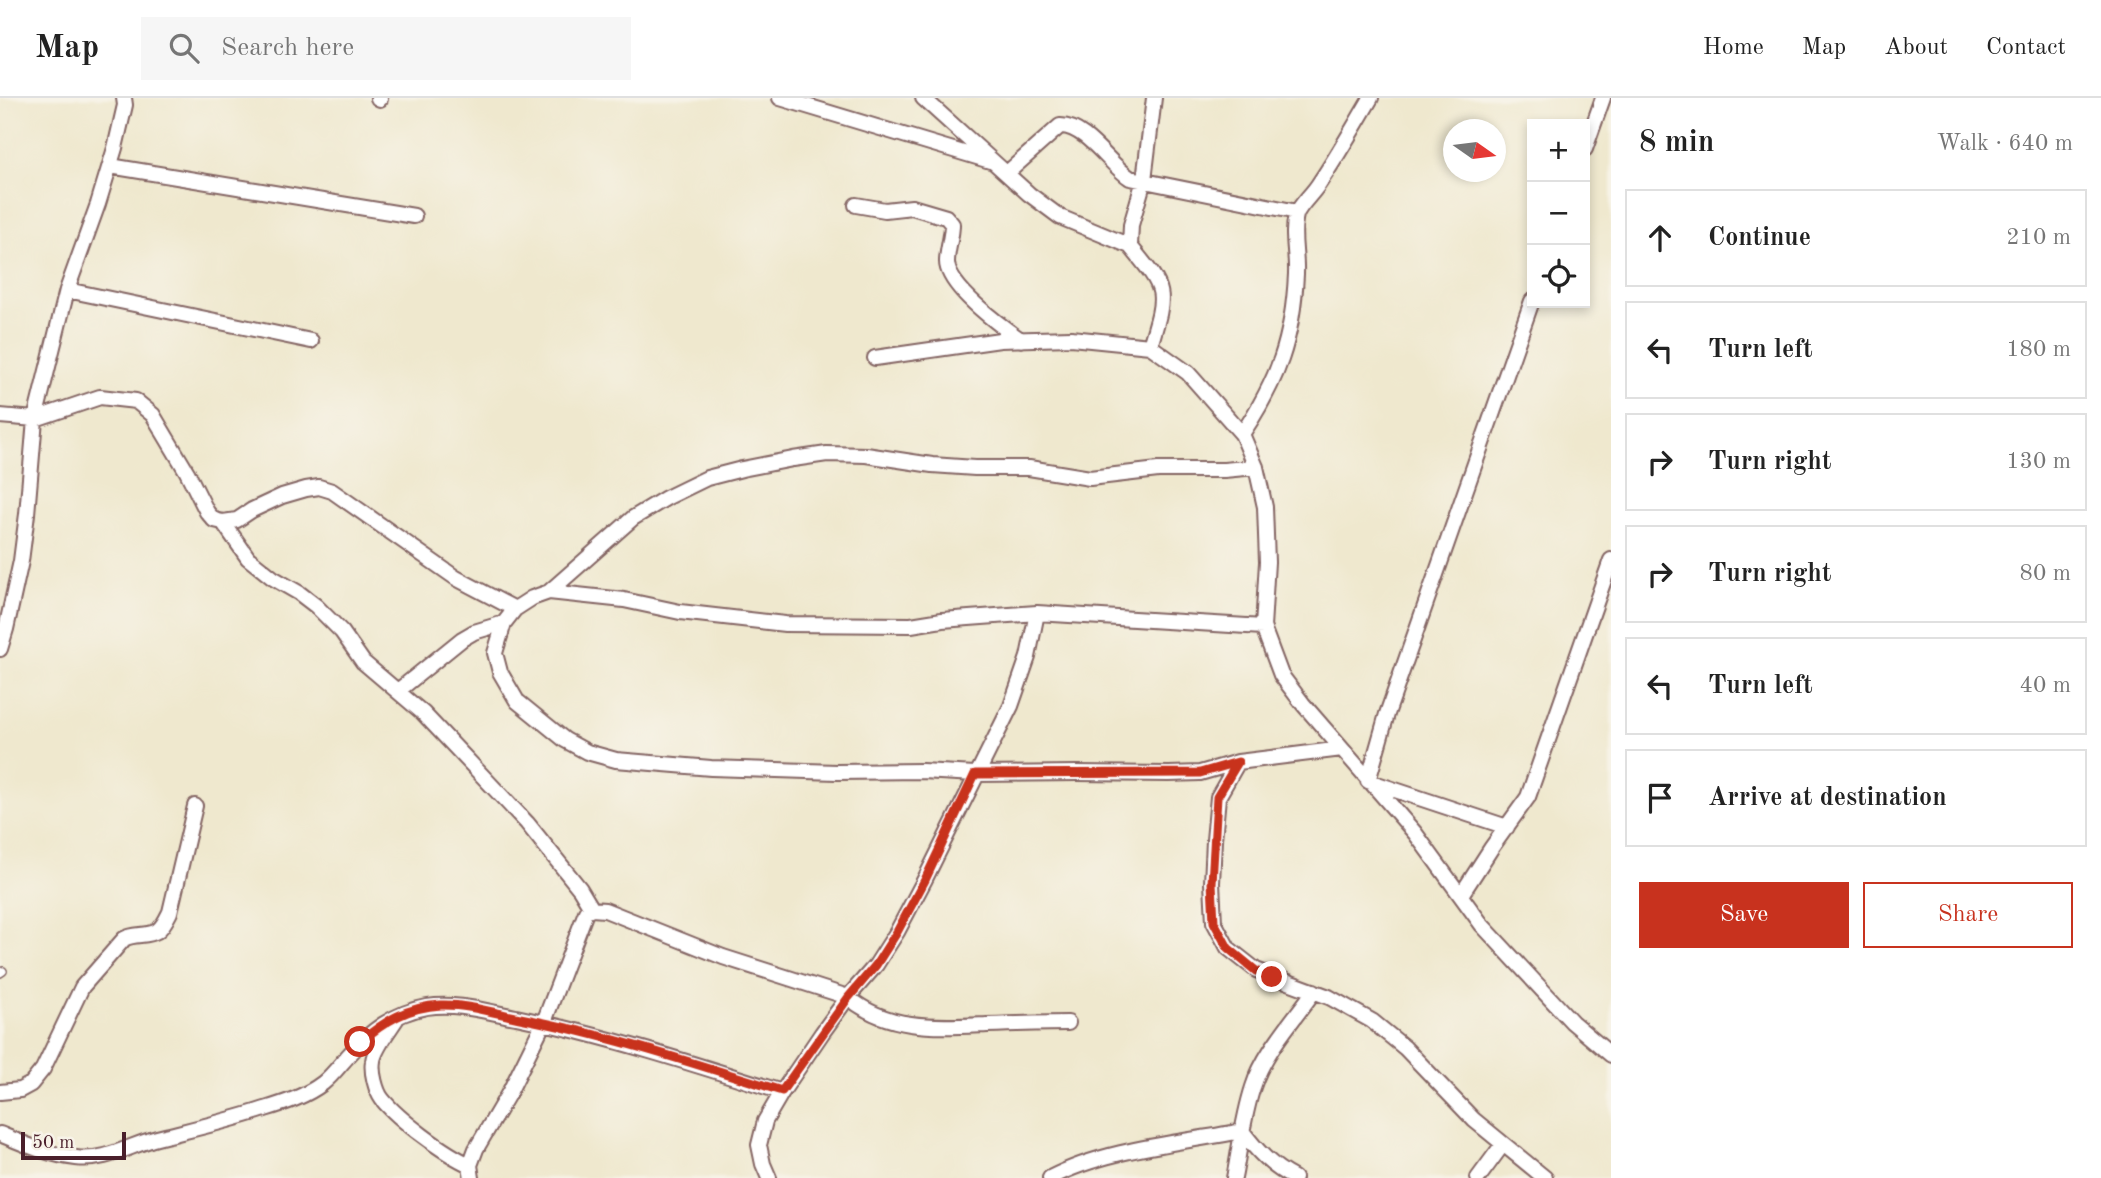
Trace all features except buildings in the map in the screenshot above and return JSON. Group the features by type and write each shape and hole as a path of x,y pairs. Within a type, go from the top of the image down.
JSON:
{"street":[{"path":"0,649 21,561 35,419 67,290 110,166 125,105 124,98"},
{"path":"780,98 1002,168"},
{"path":"923,98 1029,194 1060,217 1130,246 1156,278 1162,292 1161,310 1150,346"},
{"path":"1130,246 1131,225 1144,180 1154,98"},
{"path":"1242,434 1261,405 1283,360 1297,272 1294,231 1297,212 1330,167 1371,98"},
{"path":"1590,135 1603,98"},
{"path":"1002,168 1060,126 1069,126 1130,178 1297,212"},
{"path":"110,166 414,216"},
{"path":"856,205 885,210 912,207 946,216 952,225 947,265 952,277 988,316 1021,340"},
{"path":"67,290 311,341"},
{"path":"1368,781 1387,714 1530,308"},
{"path":"875,358 1000,340 1071,338 1150,346 1188,373 1242,434 1256,467 1265,507 1263,627 1281,676 1415,833 1482,925 1572,1022 1611,1055"},
{"path":"0,416 35,419 100,397 136,401 153,415 214,520 237,520 251,510 282,496 319,487 332,491 456,578 515,609"},
{"path":"1256,467 1158,470 1090,478 1030,468 975,468 932,465 866,455 827,454 742,469 707,478 633,518 549,592 515,609 504,623 495,653 500,672 517,701 565,740 587,752 616,760 711,768 837,772 1200,773 1238,762 1342,749"},
{"path":"223,522 248,558 316,606 342,632 363,662 424,713 527,823 580,889 592,909"},
{"path":"1461,895 1533,786 1611,560"},
{"path":"549,592 624,600 680,612 785,624 911,625 1037,613 1263,627"},
{"path":"769,1178 759,1145 765,1121 782,1091 848,998 876,965 925,880 1015,695 1028,657 1037,613"},
{"path":"398,690 462,639 474,632 504,623"},
{"path":"1238,762 1217,797 1212,883 1214,922 1228,948 1256,971 1329,996 1372,1021 1405,1048 1474,1120 1545,1178"},
{"path":"1368,781 1507,827"},
{"path":"0,1092 20,1090 31,1084 43,1069 82,987 124,939 130,935 155,932 163,924 170,912 195,806"},
{"path":"400,1014 373,1061 380,1096 471,1171 477,1149 510,1091 544,1022 586,912 592,909 606,910 723,957 848,998 877,1016 918,1026 1068,1023"},
{"path":"1234,1178 1253,1085 1274,1046 1314,991"},
{"path":"0,1133 34,1148 77,1158 99,1157 119,1153 157,1138 244,1117 301,1096 324,1083 360,1042 387,1021 400,1014 443,1005 544,1022 678,1058 782,1091"},
{"path":"1050,1178 1073,1166 1104,1157 1242,1131"},
{"path":"1242,1131 1259,1154 1294,1178"},
{"path":"1478,1178 1503,1144"}],"route":[{"path":"360,1042 400,1014 443,1005 464,1007 544,1022 678,1058 782,1091 848,998 876,965 897,932 975,774 1200,773 1238,762 1217,797 1212,883 1214,922 1228,948 1256,971 1272,977"}]}
